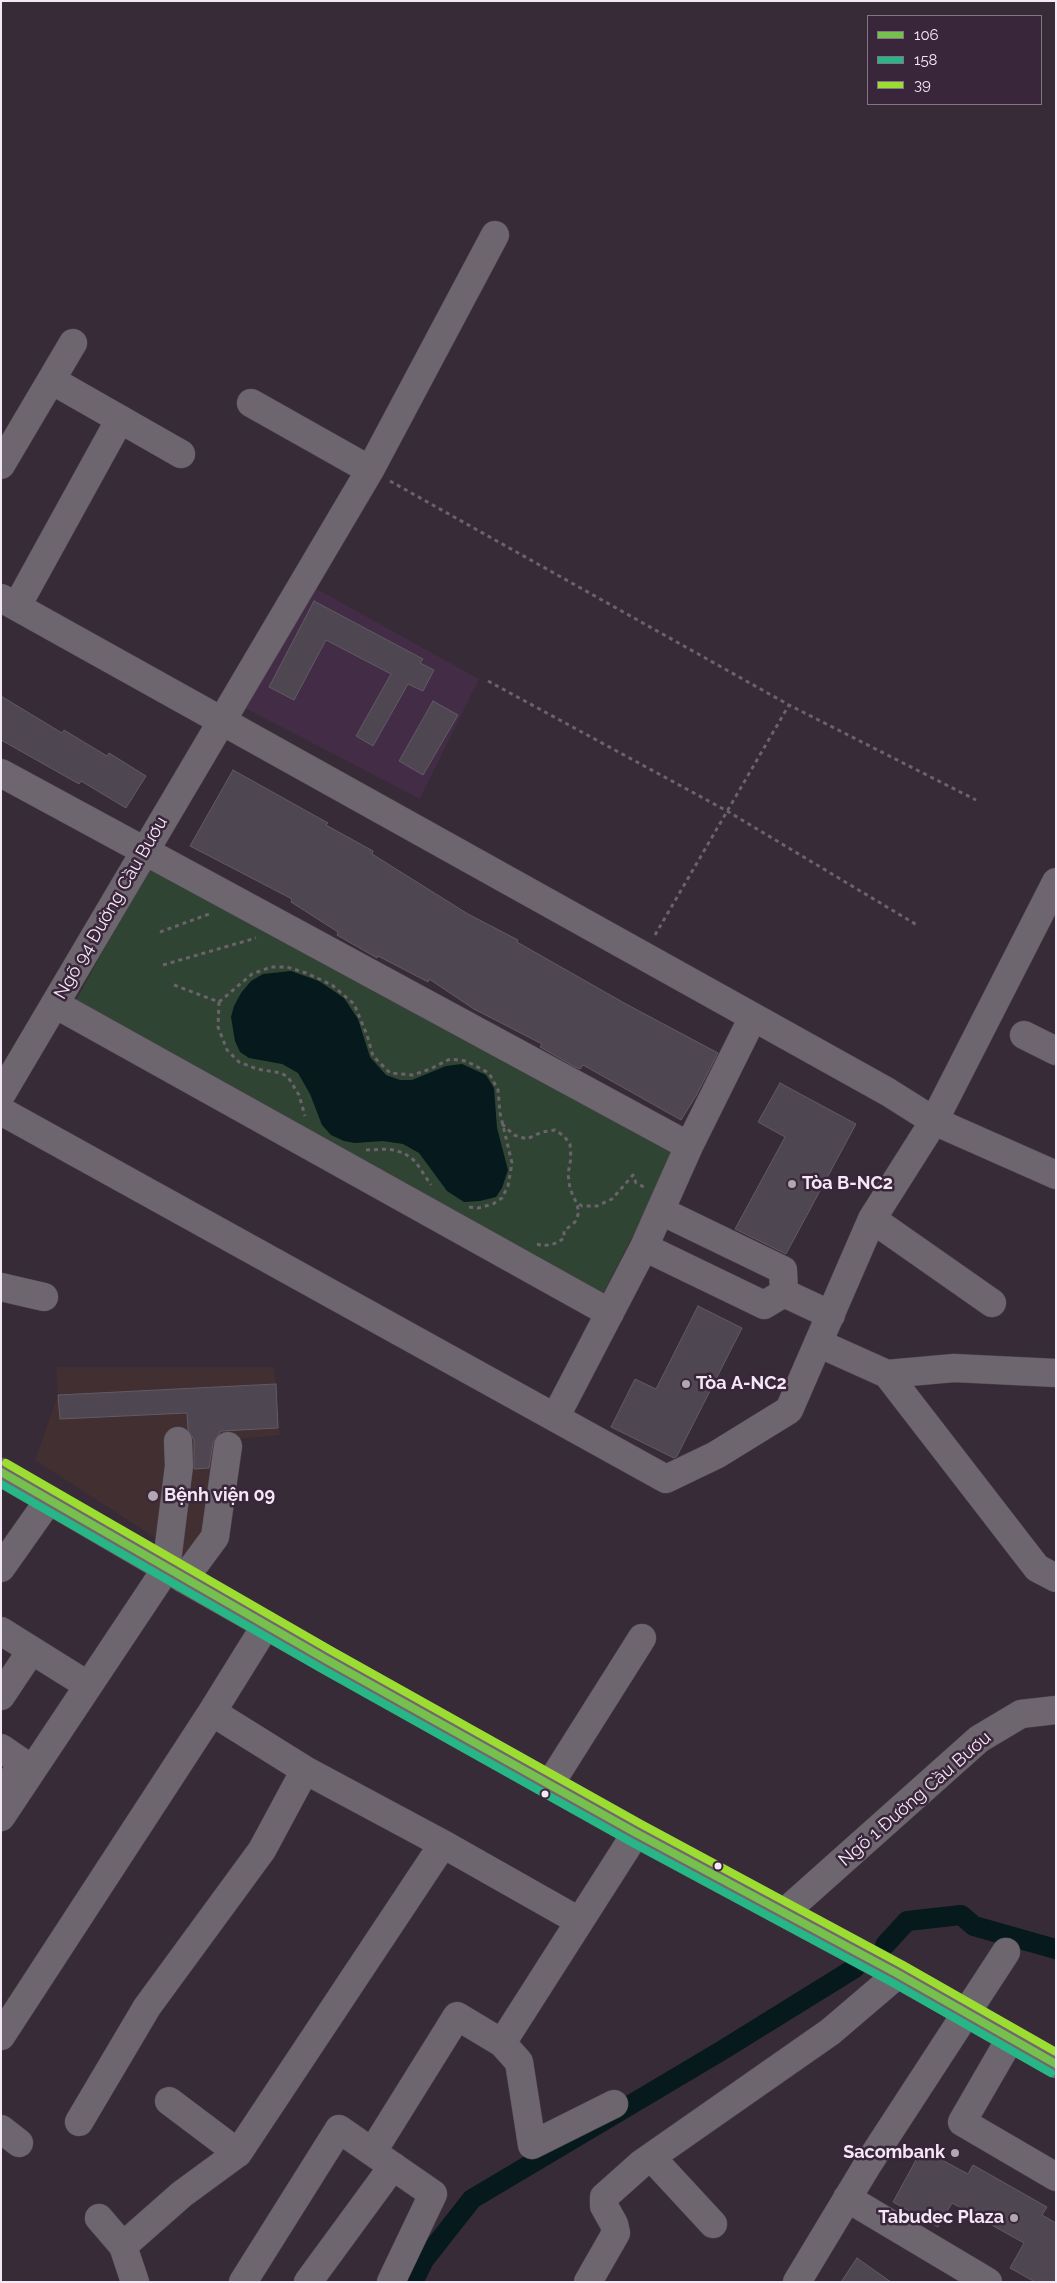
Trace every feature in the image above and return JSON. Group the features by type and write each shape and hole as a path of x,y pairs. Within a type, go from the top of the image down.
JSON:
{"main road":[{"path":"1,1472 175,1574 636,1833 898,1974 1056,2064"}],"street":[{"name":"Ngõ 94 Đường Cầu Bươu","path":"1,1095 370,470 495,235"},
{"path":"1,465 73,343"},
{"path":"52,381 181,454"},
{"path":"251,404 370,470"},
{"path":"120,419 9,602 888,1092 934,1121 1056,1174"},
{"path":"1,773 689,1146"},
{"path":"1,1111 666,1478 716,1455 789,1410 872,1218 934,1121 1056,882"},
{"path":"55,1004 610,1313"},
{"path":"556,1416 644,1247 657,1199 689,1146 753,1017"},
{"path":"1024,1035 1056,1051"},
{"path":"657,1199 783,1270 784,1293"},
{"path":"872,1218 992,1303"},
{"path":"644,1247 764,1305 784,1293"},
{"path":"1,1287 44,1296"},
{"path":"784,1293 831,1315"},
{"path":"818,1342 887,1374 1037,1568 1056,1578"},
{"path":"887,1374 954,1368 1056,1373"},
{"path":"175,1574 179,1466 178,1441"},
{"path":"1,1817 175,1574 215,1537 228,1446"},
{"path":"1,1548 44,1497"},
{"path":"1,1568 44,1497"},
{"path":"1,2036 212,1712 266,1625"},
{"path":"1,1631 81,1681"},
{"path":"550,1784 642,1638"},
{"path":"1,1696 31,1651"},
{"name":"Ngõ 1 Đường Cầu Bươu","path":"785,1912 979,1740 1021,1714 1056,1710"},
{"path":"212,1712 305,1770 443,1844 579,1921"},
{"path":"1,1748 23,1763 1,1795"},
{"path":"80,2122 147,2007 262,1850 305,1770"},
{"path":"502,2044 636,1833"},
{"path":"123,2246 182,2194 238,2153 443,1844"},
{"path":"797,2282 847,2198 1006,1952"},
{"path":"588,2282 616,2233 614,2224 604,2206 604,2197 651,2157 830,2032 898,1974"},
{"path":"308,2282 383,2159 457,2016 502,2044 520,2062 532,2145 614,2104"},
{"path":"1010,2038 962,2122 1056,2177"},
{"path":"169,2101 238,2153"},
{"path":"243,2282 339,2129 433,2194 391,2282"},
{"path":"651,2157 713,2224"},
{"path":"847,2198 988,2282"},
{"path":"99,2218 123,2246 135,2282"}],"path":[{"path":"370,470 789,705 976,800"},
{"path":"488,681 727,811 917,925"},
{"path":"643,955 789,705"},
{"path":"160,932 213,913"},
{"path":"163,965 264,935"},
{"path":"308,1124 298,1095 288,1077 281,1073 257,1070 239,1062 227,1050 218,1027 219,1002 252,974 271,967 287,967 306,973 332,985 354,1004 367,1035 373,1056 390,1073 412,1075 430,1070 450,1059 466,1061 489,1073 498,1090 502,1124 512,1163 508,1186 502,1198 493,1204 478,1208 459,1207"},
{"path":"174,985 219,1002"},
{"path":"502,1124 514,1135 527,1139 542,1132 555,1130 564,1136 570,1144 571,1158 568,1174 570,1189 579,1212 575,1222 564,1231 564,1238 557,1243 543,1246 535,1244"},
{"path":"363,1150 389,1149 404,1153 415,1161 426,1180 436,1190"},
{"path":"576,1202 582,1206 597,1206 612,1199 633,1176 636,1183 657,1199"}],"shaded area":[{"path":"308,584 479,679 420,799 239,705"},
{"path":"291,971 319,981 344,998 358,1019 370,1057 386,1075 400,1080 412,1080 446,1066 462,1064 486,1075 494,1088 497,1128 508,1170 502,1188 496,1197 464,1202 447,1191 419,1153 403,1144 383,1141 355,1143 344,1141 331,1135 322,1125 310,1094 298,1073 282,1064 249,1058 240,1052 235,1041 231,1017 241,993 251,981 263,974"},
{"name":"Bệnh viện 09","path":"56,1367 274,1367 280,1435 228,1440 210,1532 188,1559 35,1460 58,1395"}],"green space":[{"path":"150,864 677,1149 602,1296 74,1004"}],"building":[{"path":"314,601 423,659 420,663 434,670 423,691 408,684 373,746 356,736 391,674 326,640 294,700 269,687"},
{"path":"1,696 62,733 64,730 107,756 109,753 146,776 126,808 81,781 79,784 1,740"},
{"path":"433,701 458,715 423,775 399,761"},
{"path":"233,770 328,823 326,825 373,851 372,854 468,914 518,940 517,942 626,1004 718,1053 696,1096 681,1120 583,1065 580,1069 575,1067 540,1047 542,1044 474,1009 429,979 428,982 378,956 377,958 337,935 338,932 291,902 292,899 190,846"},
{"name":"Tòa B-NC2","path":"780,1083 856,1124 786,1254 735,1229 785,1137 758,1122"},
{"name":"Tòa A-NC2","path":"698,1306 742,1328 677,1456 674,1458 611,1427 635,1379 656,1389"},
{"path":"276,1384 278,1428 221,1431 213,1443 209,1468 194,1469 194,1440 188,1430 187,1413 60,1419 58,1395"},
{"name":"Tabudec Plaza","path":"922,2149 968,2174 973,2165 1047,2207 1042,2215 1056,2223 1056,2282 1035,2282 1010,2268 1024,2243 952,2203 938,2227 893,2202"},
{"path":"857,2258 891,2282 841,2282"}],"waterway":[{"path":"885,1945 907,1921 961,1915 974,1926 1056,1949"},
{"path":"413,2282 424,2260 472,2199 721,2051 855,1968"}],"transit line":[{"name":"39","path":"6,1463 332,1651 641,1824 903,1965 1056,2052"},
{"name":"106","path":"1,1472 327,1660 636,1833 898,1974 1056,2064"},
{"name":"158","path":"1,1484 322,1669 631,1842 893,1983 1051,2073"}],"place":[{"name":"Tòa B-NC2","path":"792,1184"},
{"name":"Tòa A-NC2","path":"686,1384"},
{"name":"Bệnh viện 09","path":"153,1496"},
{"name":"Sacombank","path":"955,2153"},
{"name":"Tabudec Plaza","path":"1014,2218"}]}
